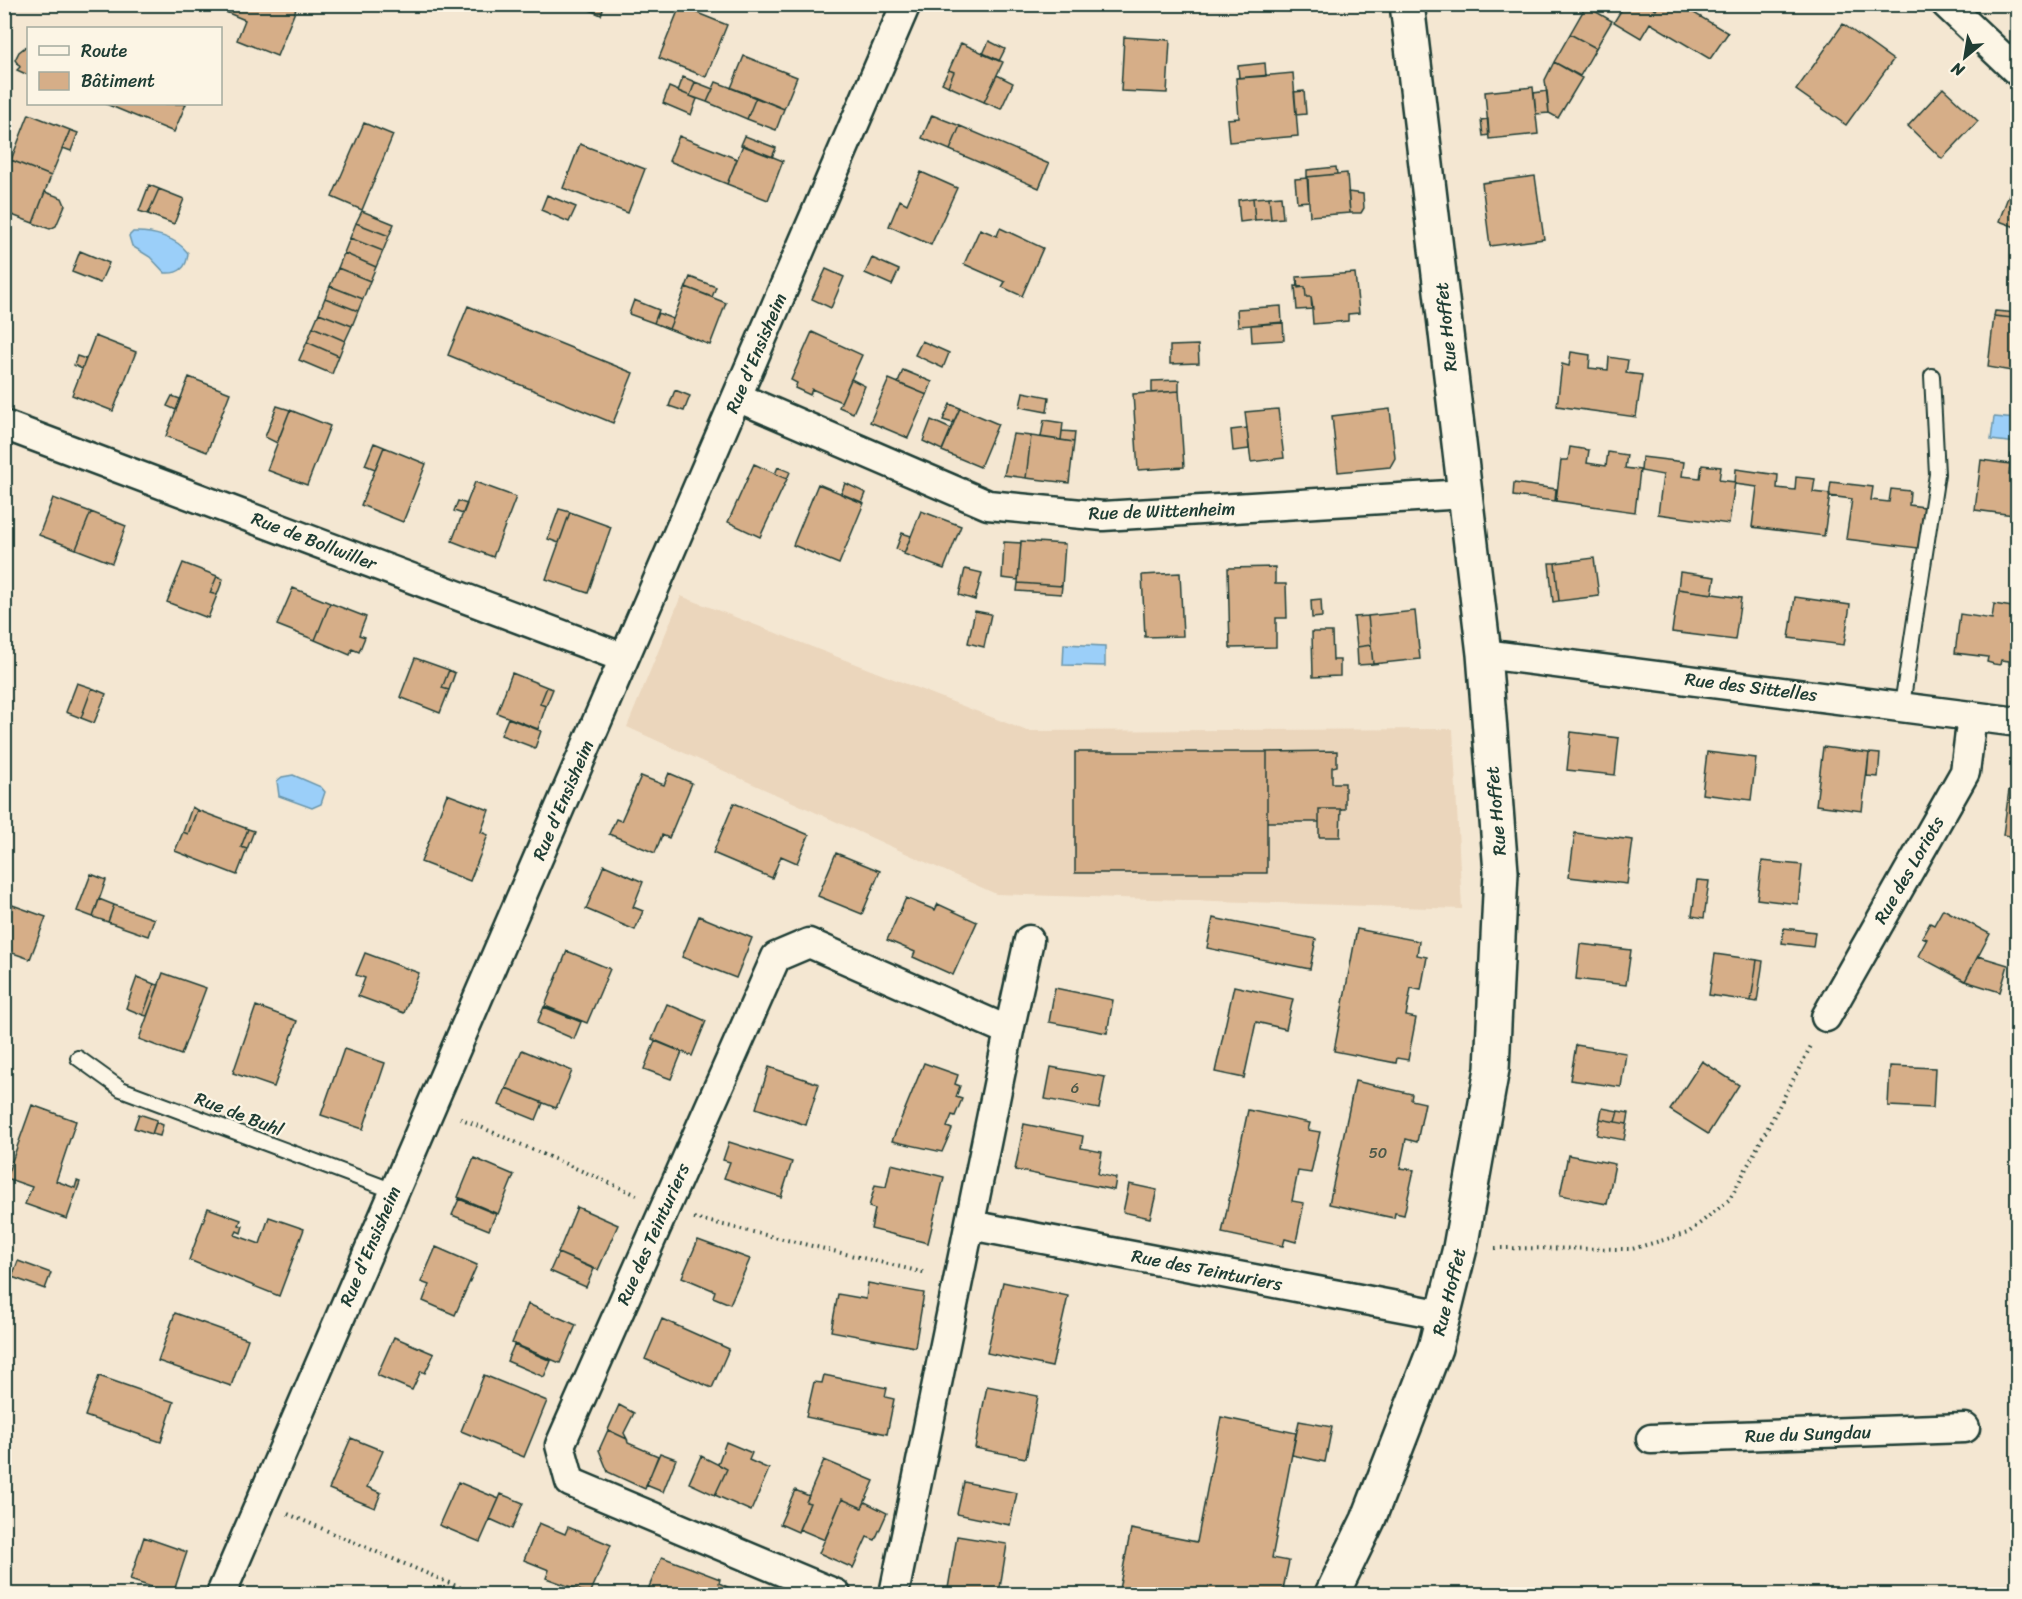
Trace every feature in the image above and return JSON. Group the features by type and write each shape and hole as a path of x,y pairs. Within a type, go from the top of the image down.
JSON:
{"main road":[{"name":"Rue Hoffet","path":"1332,1594 1368,1520 1435,1348 1461,1248 1492,1069 1501,884 1484,654 1407,4"}],"street":[{"name":"Rue d'Ensisheim","path":"220,1594 906,4"},
{"path":"1946,4 2018,72"},
{"name":"Rue de Wittenheim","path":"737,397 988,505 1102,516 1465,494"},
{"name":"Rue de Bollwiller","path":"4,425 624,658"},
{"name":"Rue des Sittelles","path":"1484,654 1902,705 2018,722"},
{"name":"Rue des Loriots","path":"1826,1017 1965,772 1972,716"},
{"path":"894,1594 1029,940"},
{"name":"Rue des Teinturiers","path":"836,1594 570,1482 560,1444 776,957 809,943 1009,1030"},
{"path":"974,1015 1016,1001"},
{"name":"Rue des Teinturiers","path":"970,1226 1444,1315"},
{"name":"Rue du Sungdau","path":"1651,1439 1965,1428"}],"lane":[{"path":"1902,705 1937,474 1932,376"},
{"name":"Rue de Buhl","path":"78,1058 121,1089 394,1191"}],"path":[{"path":"1461,1248 1632,1249 1688,1233 1730,1199 1826,1017"},
{"path":"431,1105 686,1216 959,1280"},
{"path":"260,1502 475,1594"}],"shaded area":[{"path":"681,596 1027,731 1453,729 1462,909 996,894 627,727"}],"water":[{"path":"133,232 155,234 183,247 188,253 184,266 178,271 165,273 150,257 132,246 129,236"},
{"path":"1994,417 2017,419 2017,443 1991,440"},
{"path":"1064,644 1105,646 1105,666 1063,665"},
{"path":"293,775 321,787 325,792 321,804 312,808 279,796 277,781 282,777"}],"building":[{"path":"224,4 298,4 277,56 237,40 245,20 221,10"},
{"path":"576,4 605,4 601,15"},
{"path":"1625,4 1645,4 1656,10 1659,4 1689,4 1687,9 1728,33 1710,59 1650,23 1641,38 1614,22"},
{"path":"680,6 727,25 706,77 659,58"},
{"path":"1586,6 1612,21 1596,48 1570,34"},
{"path":"1843,24 1893,60 1846,125 1796,90"},
{"path":"1570,34 1596,48 1580,76 1554,62"},
{"path":"1124,37 1170,40 1167,93 1121,91"},
{"path":"989,41 1005,49 999,61 983,54"},
{"path":"961,43 1003,62 984,102 948,86 954,72 949,70"},
{"path":"27,46 27,75 17,70 20,67 15,60 19,52"},
{"path":"744,56 797,77 784,109 731,88"},
{"path":"1554,62 1582,78 1558,118 1549,113 1545,80"},
{"path":"1265,63 1266,76 1239,78 1238,66"},
{"path":"949,70 954,72 948,86 942,83"},
{"path":"1293,73 1298,136 1229,142 1227,119 1239,118 1236,78"},
{"path":"997,75 1013,83 1001,109 984,102"},
{"path":"683,77 695,82 690,96 678,91"},
{"path":"695,82 713,89 707,102 690,96"},
{"path":"716,82 756,97 747,119 707,102"},
{"path":"669,87 697,99 691,115 663,103"},
{"path":"1533,87 1538,134 1489,139 1485,92"},
{"path":"1943,88 1978,121 1942,159 1908,126"},
{"path":"1304,91 1306,114 1296,115 1294,92"},
{"path":"1547,91 1549,113 1536,114 1534,93"},
{"path":"756,97 784,109 776,130 747,119"},
{"path":"108,105 186,105 174,132"},
{"path":"29,114 70,130 51,176 11,160"},
{"path":"932,115 960,126 950,150 922,138"},
{"path":"1488,119 1489,135 1483,136 1481,120"},
{"path":"364,123 393,135 362,210 332,197"},
{"path":"960,126 1049,164 1039,188 950,150"},
{"path":"70,130 78,133 71,151 63,148"},
{"path":"679,136 737,159 727,184 669,161"},
{"path":"745,136 776,148 772,157 741,145"},
{"path":"580,144 645,169 628,213 563,188"},
{"path":"743,145 783,161 768,200 727,184"},
{"path":"11,160 51,176 33,223 4,212 4,176"},
{"path":"1336,167 1337,174 1307,177 1307,170"},
{"path":"921,172 957,188 931,245 889,226 900,200 907,204"},
{"path":"1347,173 1350,213 1310,216 1307,177"},
{"path":"2018,173 2018,228 1999,221"},
{"path":"1535,176 1544,239 1490,246 1482,183"},
{"path":"1308,178 1309,201 1297,202 1295,179"},
{"path":"149,185 159,189 148,214 139,211"},
{"path":"159,189 184,199 174,224 148,214"},
{"path":"45,192 62,198 65,205 56,226 50,229 33,223"},
{"path":"1348,192 1363,194 1364,208 1361,213 1350,213"},
{"path":"547,195 576,207 569,222 541,210"},
{"path":"1281,196 1283,218 1271,219 1269,197"},
{"path":"1269,197 1271,219 1255,220 1253,198"},
{"path":"1253,198 1255,220 1240,222 1238,200"},
{"path":"362,211 394,224 389,236 356,223"},
{"path":"356,223 389,236 383,251 350,238"},
{"path":"1000,228 1043,248 1022,296 1002,287 1005,282 964,264 980,229 997,236"},
{"path":"350,238 383,251 376,267 344,253"},
{"path":"80,251 109,263 100,283 72,272"},
{"path":"344,253 376,267 370,281 338,268"},
{"path":"872,258 899,270 892,285 865,273"},
{"path":"338,268 370,281 363,299 330,286"},
{"path":"826,269 844,277 831,308 812,299"},
{"path":"1355,273 1359,313 1348,314 1348,321 1313,324 1311,297 1306,297 1305,287 1298,288 1297,277"},
{"path":"690,277 716,287 712,297 686,287"},
{"path":"330,286 363,299 358,311 325,298"},
{"path":"1295,286 1305,287 1306,297 1311,297 1313,309 1297,310"},
{"path":"686,287 726,303 710,345 669,329"},
{"path":"325,298 358,311 352,326 319,313"},
{"path":"634,300 659,310 654,323 629,314"},
{"path":"468,306 633,373 613,423 448,355"},
{"path":"1281,306 1282,323 1238,326 1237,309"},
{"path":"1995,311 2018,313 2018,315 2013,318 1994,316"},
{"path":"319,313 352,326 345,341 313,327"},
{"path":"658,313 673,319 669,329 654,323"},
{"path":"2018,315 2018,372 1988,367 1994,316 2013,318"},
{"path":"1283,322 1284,340 1252,342 1251,325"},
{"path":"313,327 345,341 339,356 307,342"},
{"path":"812,332 862,355 841,402 812,389 810,395 795,388 797,383 791,380"},
{"path":"95,336 136,352 113,411 72,395"},
{"path":"922,341 949,353 943,368 915,355"},
{"path":"307,342 339,356 332,374 299,360"},
{"path":"1198,345 1199,363 1170,364 1170,346"},
{"path":"1571,352 1590,355 1589,368 1608,370 1609,357 1628,360 1626,373 1642,375 1636,417 1557,406 1562,364 1569,366"},
{"path":"77,356 86,359 82,369 74,365"},
{"path":"903,370 932,382 927,395 898,383"},
{"path":"189,377 230,393 207,452 166,436"},
{"path":"851,379 865,386 853,413 839,407"},
{"path":"889,379 927,395 908,438 870,422"},
{"path":"1179,380 1179,391 1152,393 1152,381"},
{"path":"675,390 690,396 684,411 669,406"},
{"path":"1179,391 1184,467 1138,470 1133,394"},
{"path":"1023,392 1049,397 1047,412 1020,407"},
{"path":"172,396 180,399 176,410 167,406"},
{"path":"950,404 960,408 953,423 943,420"},
{"path":"277,406 290,410 277,443 265,437"},
{"path":"960,408 998,424 980,467 942,451"},
{"path":"1278,409 1284,458 1251,462 1245,412"},
{"path":"1390,409 1395,458 1390,467 1338,472 1332,416"},
{"path":"290,410 330,426 307,485 267,470"},
{"path":"931,420 951,429 942,450 923,441"},
{"path":"1044,420 1063,423 1061,440 1041,437"},
{"path":"1247,428 1249,449 1233,451 1231,430"},
{"path":"1062,431 1075,432 1074,442 1061,440"},
{"path":"1013,434 1031,436 1026,478 1004,475"},
{"path":"1031,436 1074,442 1069,483 1026,478"},
{"path":"374,443 384,447 375,469 365,465"},
{"path":"384,447 426,464 403,522 361,505"},
{"path":"1570,447 1589,450 1587,463 1606,466 1608,452 1627,455 1625,468 1640,470 1635,512 1556,501 1561,460 1568,460"},
{"path":"2011,454 2018,455 2018,476 2009,475"},
{"path":"1642,457 1684,462 1682,476 1700,478 1702,465 1721,467 1719,480 1735,482 1729,524 1658,514 1663,475 1641,471"},
{"path":"1981,460 2010,464 2009,475 2018,476 2018,519 2014,515 1975,510"},
{"path":"754,464 787,479 760,537 728,522"},
{"path":"778,467 790,472 787,479 775,474"},
{"path":"1736,469 1778,475 1777,488 1795,490 1796,477 1815,479 1813,492 1830,494 1824,536 1752,527 1757,487 1735,484"},
{"path":"475,482 516,497 493,557 452,541"},
{"path":"1831,482 1873,487 1871,500 1889,502 1891,489 1910,491 1909,505 1924,507 1918,548 1846,539 1852,499 1829,496"},
{"path":"845,483 866,493 862,503 841,494"},
{"path":"1514,483 1556,489 1555,501 1513,496"},
{"path":"818,484 864,503 839,564 793,545"},
{"path":"53,498 91,512 76,549 39,535"},
{"path":"458,501 467,504 463,514 454,511"},
{"path":"559,509 570,512 559,543 548,539"},
{"path":"921,511 961,526 944,569 904,554"},
{"path":"91,512 126,526 112,563 76,549"},
{"path":"570,512 611,527 588,593 546,579"},
{"path":"902,533 911,536 904,553 896,549"},
{"path":"1021,541 1065,544 1062,586 1018,583"},
{"path":"1004,542 1021,543 1018,580 1002,578"},
{"path":"1594,558 1599,596 1559,601 1555,563"},
{"path":"183,563 217,576 210,593 217,595 208,618 167,602"},
{"path":"1549,563 1555,563 1559,601 1553,602"},
{"path":"1275,567 1275,584 1286,584 1287,618 1276,618 1276,647 1230,648 1228,568"},
{"path":"965,569 982,573 975,600 959,595"},
{"path":"1680,572 1715,577 1712,594 1678,589"},
{"path":"1180,573 1183,636 1145,637 1142,575"},
{"path":"217,576 223,579 217,595 210,593"},
{"path":"1018,583 1062,586 1061,594 1017,591"},
{"path":"293,588 330,603 315,640 277,625"},
{"path":"1678,589 1741,598 1735,640 1672,632"},
{"path":"1795,597 1850,605 1844,645 1789,638"},
{"path":"1321,599 1322,617 1312,618 1311,600"},
{"path":"330,603 366,617 359,635 365,637 359,652 352,649 350,655 315,640"},
{"path":"1994,604 2018,608 2018,667 2009,666 2009,661 2001,660 2000,665 1987,662 1988,657 1955,653 1960,614 1992,619"},
{"path":"975,611 991,614 984,647 968,643"},
{"path":"1415,611 1420,659 1373,664 1368,616"},
{"path":"1368,616 1371,645 1357,647 1354,617"},
{"path":"1312,632 1332,632 1333,660 1340,660 1340,676 1313,677"},
{"path":"1371,645 1373,664 1358,665 1357,647"},
{"path":"415,658 449,670 442,688 449,690 440,713 400,697"},
{"path":"449,670 455,673 449,690 442,688"},
{"path":"512,673 547,687 540,704 546,706 538,729 497,713"},
{"path":"77,683 92,688 81,718 66,712"},
{"path":"547,687 553,689 546,706 540,704"},
{"path":"92,688 106,694 94,723 81,718"},
{"path":"508,718 541,731 535,748 501,735"},
{"path":"1571,732 1619,738 1615,775 1567,770"},
{"path":"1823,747 1869,753 1862,811 1816,805"},
{"path":"1337,751 1337,766 1332,767 1332,783 1345,783 1345,809 1319,809 1319,822 1267,822 1267,752"},
{"path":"1075,752 1267,752 1267,873 1075,873"},
{"path":"1707,752 1756,758 1751,800 1702,794"},
{"path":"1869,753 1880,754 1878,777 1867,776"},
{"path":"669,773 692,783 669,838 662,835 655,853 609,834 616,819 621,821 641,776 664,785"},
{"path":"2009,790 2018,791 2018,837 2003,835"},
{"path":"447,794 489,810 481,832 488,835 470,881 421,862"},
{"path":"734,803 809,835 797,863 781,856 772,878 713,853"},
{"path":"192,807 197,810 188,834 183,832"},
{"path":"1319,809 1341,809 1340,837 1319,837"},
{"path":"197,810 248,829 241,847 247,849 237,875 175,851 183,832 188,834"},
{"path":"248,829 254,831 247,849 241,847"},
{"path":"1575,833 1633,840 1627,884 1569,877"},
{"path":"836,853 880,871 862,914 818,896"},
{"path":"1762,861 1802,865 1798,904 1757,899"},
{"path":"604,865 643,882 633,907 643,911 635,930 586,909"},
{"path":"91,874 106,880 93,917 77,911"},
{"path":"1697,880 1709,881 1704,918 1692,916"},
{"path":"906,898 935,910 938,904 977,922 953,975 913,957 915,952 887,940"},
{"path":"99,899 114,905 108,922 93,917"},
{"path":"4,902 46,917 30,959 4,950"},
{"path":"114,905 154,919 148,936 108,922"},
{"path":"1943,909 1990,934 1965,981 1918,956 1927,939 1922,937 1930,923 1934,925"},
{"path":"699,916 752,938 736,978 682,957"},
{"path":"1213,918 1316,939 1310,969 1207,948"},
{"path":"1784,928 1815,932 1813,947 1782,943"},
{"path":"1357,929 1419,941 1417,955 1427,957 1421,990 1411,988 1406,1016 1416,1018 1408,1060 1397,1058 1396,1063 1334,1051"},
{"path":"1580,944 1631,950 1626,985 1576,979"},
{"path":"567,951 610,969 587,1023 545,1006"},
{"path":"365,953 419,973 404,1013 358,996 365,978 356,975"},
{"path":"1715,954 1757,960 1751,1001 1709,995"},
{"path":"1978,956 2008,965 2000,992 1965,981"},
{"path":"1757,960 1763,961 1757,1002 1751,1001"},
{"path":"163,973 206,988 181,1055 139,1039"},
{"path":"137,977 154,984 143,1015 126,1008"},
{"path":"154,984 159,985 147,1016 143,1015"},
{"path":"1234,986 1293,999 1286,1029 1256,1022 1244,1078 1215,1072"},
{"path":"1055,988 1113,1000 1107,1033 1049,1022"},
{"path":"667,1004 706,1021 692,1056 652,1039"},
{"path":"256,1006 297,1021 274,1087 233,1073"},
{"path":"544,1007 581,1022 574,1039 537,1023"},
{"path":"655,1041 682,1052 671,1079 644,1069"},
{"path":"1576,1045 1626,1053 1621,1087 1570,1080"},
{"path":"344,1049 385,1063 363,1129 321,1115"},
{"path":"522,1050 572,1071 556,1108 506,1088"},
{"path":"1702,1061 1739,1085 1708,1134 1670,1110"},
{"path":"924,1063 958,1075 955,1084 960,1086 956,1097 962,1099 955,1116 952,1115 947,1127 952,1129 942,1152 892,1141"},
{"path":"1890,1066 1935,1068 1933,1108 1888,1106"},
{"path":"769,1067 819,1084 806,1125 756,1108"},
{"path":"1051,1067 1105,1077 1099,1109 1045,1099"},
{"path":"1355,1081 1412,1094 1411,1100 1425,1103 1417,1142 1406,1139 1400,1168 1414,1170 1404,1215 1395,1213 1394,1218 1329,1204"},
{"path":"506,1088 543,1103 536,1120 499,1105"},
{"path":"32,1105 76,1121 56,1181 75,1188 77,1181 80,1182 67,1219 25,1204 32,1187 6,1178"},
{"path":"1602,1108 1618,1111 1615,1122 1600,1119"},
{"path":"1248,1110 1310,1123 1308,1130 1320,1132 1311,1173 1298,1171 1292,1201 1304,1203 1296,1242 1285,1239 1283,1246 1222,1233"},
{"path":"1618,1111 1629,1113 1627,1124 1615,1122"},
{"path":"139,1114 157,1120 152,1134 134,1128"},
{"path":"1600,1119 1627,1124 1624,1140 1597,1135"},
{"path":"156,1122 163,1125 160,1136 152,1134"},
{"path":"1024,1124 1083,1136 1081,1148 1102,1152 1098,1174 1116,1178 1114,1190 1015,1170"},
{"path":"729,1142 792,1162 781,1197 724,1178 730,1162 723,1160"},
{"path":"1568,1155 1615,1164 1607,1204 1560,1195"},
{"path":"474,1158 514,1175 498,1214 458,1197"},
{"path":"891,1164 944,1177 928,1243 871,1229 875,1209 869,1207 875,1185 886,1187"},
{"path":"1129,1184 1157,1190 1150,1218 1123,1212"},
{"path":"459,1199 496,1214 489,1230 452,1215"},
{"path":"577,1207 618,1225 598,1270 558,1253"},
{"path":"208,1208 241,1220 239,1225 243,1226 241,1233 237,1231 235,1235 260,1244 269,1217 304,1229 279,1296 189,1260"},
{"path":"698,1240 750,1259 730,1304 713,1297 715,1291 682,1277"},
{"path":"436,1247 477,1265 455,1315 423,1301 429,1285 421,1282"},
{"path":"558,1253 594,1269 586,1287 550,1271"},
{"path":"18,1261 51,1273 45,1289 12,1277"},
{"path":"1003,1282 1068,1296 1052,1367 987,1353"},
{"path":"868,1283 924,1293 915,1347 831,1331 838,1294 866,1299"},
{"path":"528,1304 576,1325 560,1363 512,1343"},
{"path":"175,1313 248,1339 231,1386 158,1361"},
{"path":"662,1319 729,1349 712,1388 645,1359"},
{"path":"394,1337 434,1354 425,1373 421,1371 412,1390 377,1375"},
{"path":"514,1345 551,1361 544,1377 507,1361"},
{"path":"484,1375 547,1401 524,1457 461,1431"},
{"path":"824,1375 887,1388 885,1397 894,1399 887,1434 806,1417 814,1382 822,1383"},
{"path":"99,1376 174,1402 161,1442 85,1416"},
{"path":"987,1386 1038,1396 1026,1458 975,1448"},
{"path":"619,1405 634,1413 624,1433 627,1439 608,1430"},
{"path":"1221,1417 1296,1433 1272,1558 1289,1561 1282,1594 1118,1594 1131,1529 1197,1542"},
{"path":"1299,1421 1332,1427 1325,1462 1292,1455"},
{"path":"608,1430 627,1439 628,1443 658,1456 645,1489 608,1472 599,1450"},
{"path":"351,1438 383,1451 367,1487 381,1493 375,1508 329,1489"},
{"path":"726,1442 752,1453 749,1460 769,1469 751,1511 715,1495 727,1469 718,1464"},
{"path":"660,1453 676,1459 663,1492 646,1485"},
{"path":"701,1456 727,1469 715,1495 689,1483"},
{"path":"824,1460 874,1481 862,1508 842,1499 825,1540 799,1529 810,1503 806,1502"},
{"path":"458,1482 499,1499 480,1542 439,1525"},
{"path":"964,1482 1017,1493 1010,1525 957,1514"},
{"path":"795,1490 809,1496 806,1502 810,1503 798,1532 780,1524"},
{"path":"501,1494 523,1503 512,1529 490,1519"},
{"path":"842,1499 862,1508 865,1502 887,1513 875,1540 867,1537 853,1568 819,1553"},
{"path":"539,1523 565,1534 568,1527 611,1545 590,1594 546,1578 549,1570 524,1560"},
{"path":"957,1536 1007,1544 999,1594 947,1594"},
{"path":"144,1537 187,1552 173,1594 130,1580"},
{"path":"662,1557 720,1579 719,1583 742,1594 646,1594"}]}
